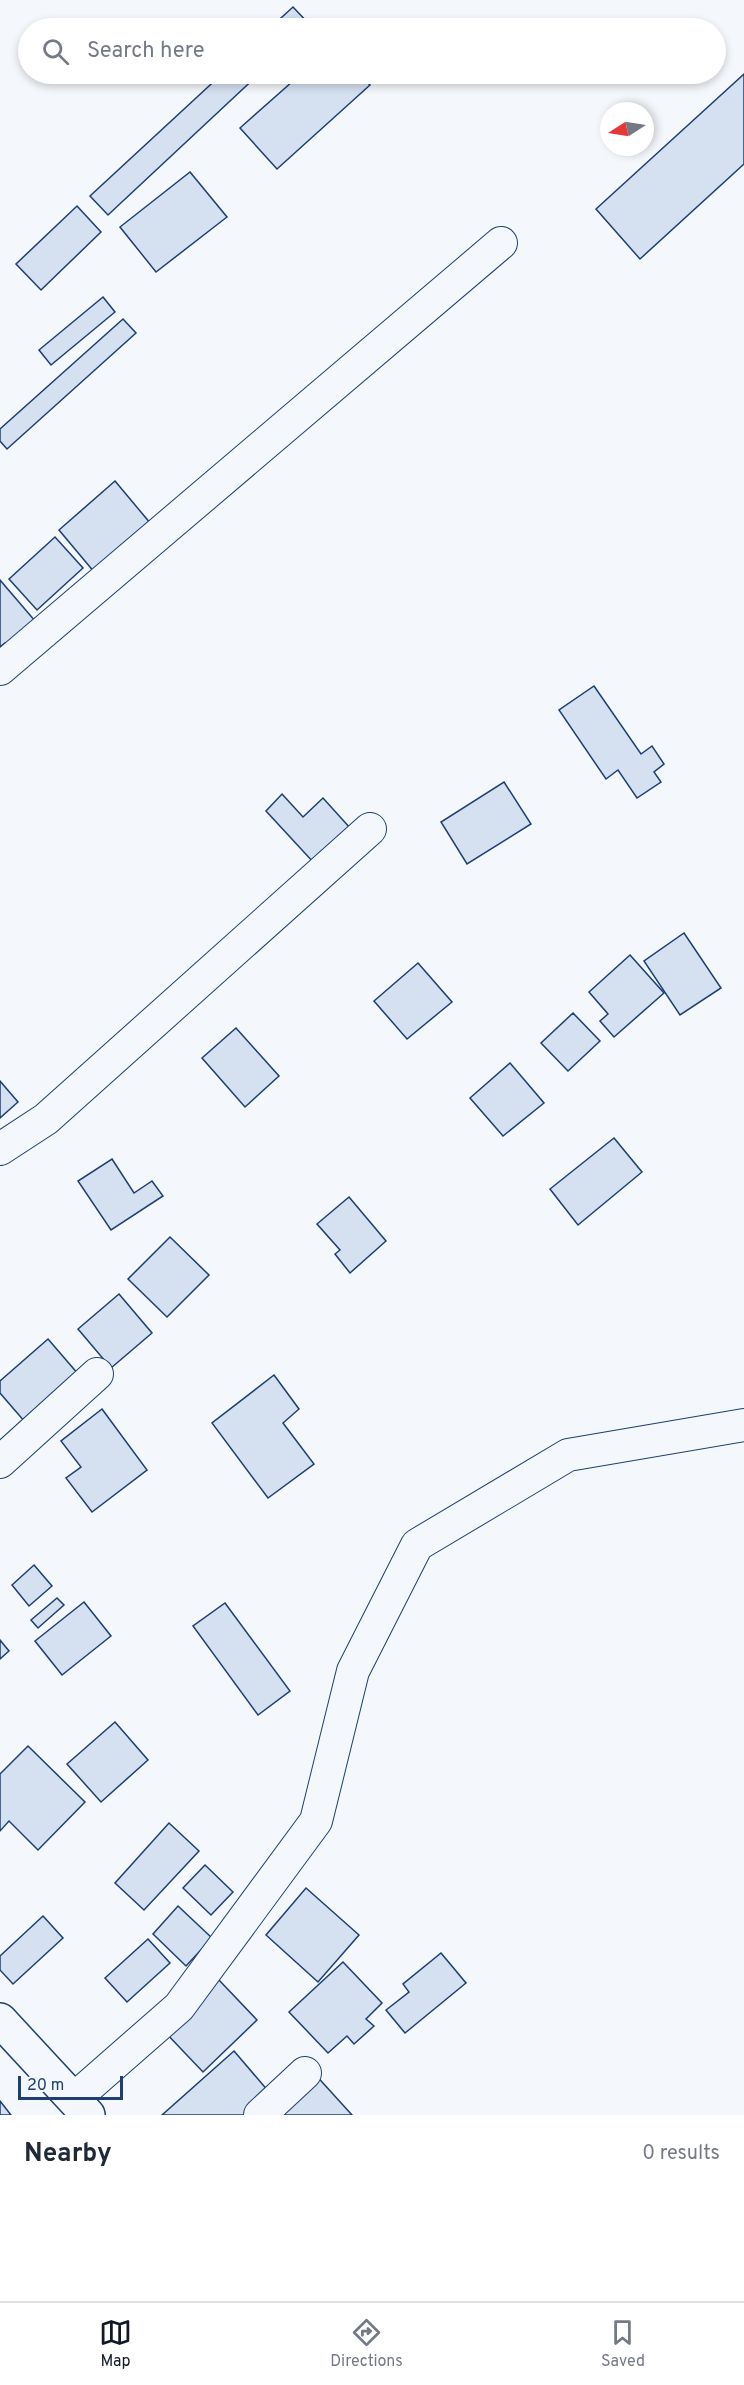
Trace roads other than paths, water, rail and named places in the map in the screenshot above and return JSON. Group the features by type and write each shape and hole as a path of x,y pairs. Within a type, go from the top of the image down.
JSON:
{"street":[{"path":"0,669 501,243"},
{"path":"0,1149 46,1119 370,829"},
{"path":"0,1462 97,1374"},
{"path":"0,2020 81,2107 179,2007 316,1821 353,1671 417,1545 568,1455 744,1425"},
{"path":"260,2115 305,2073"}]}
